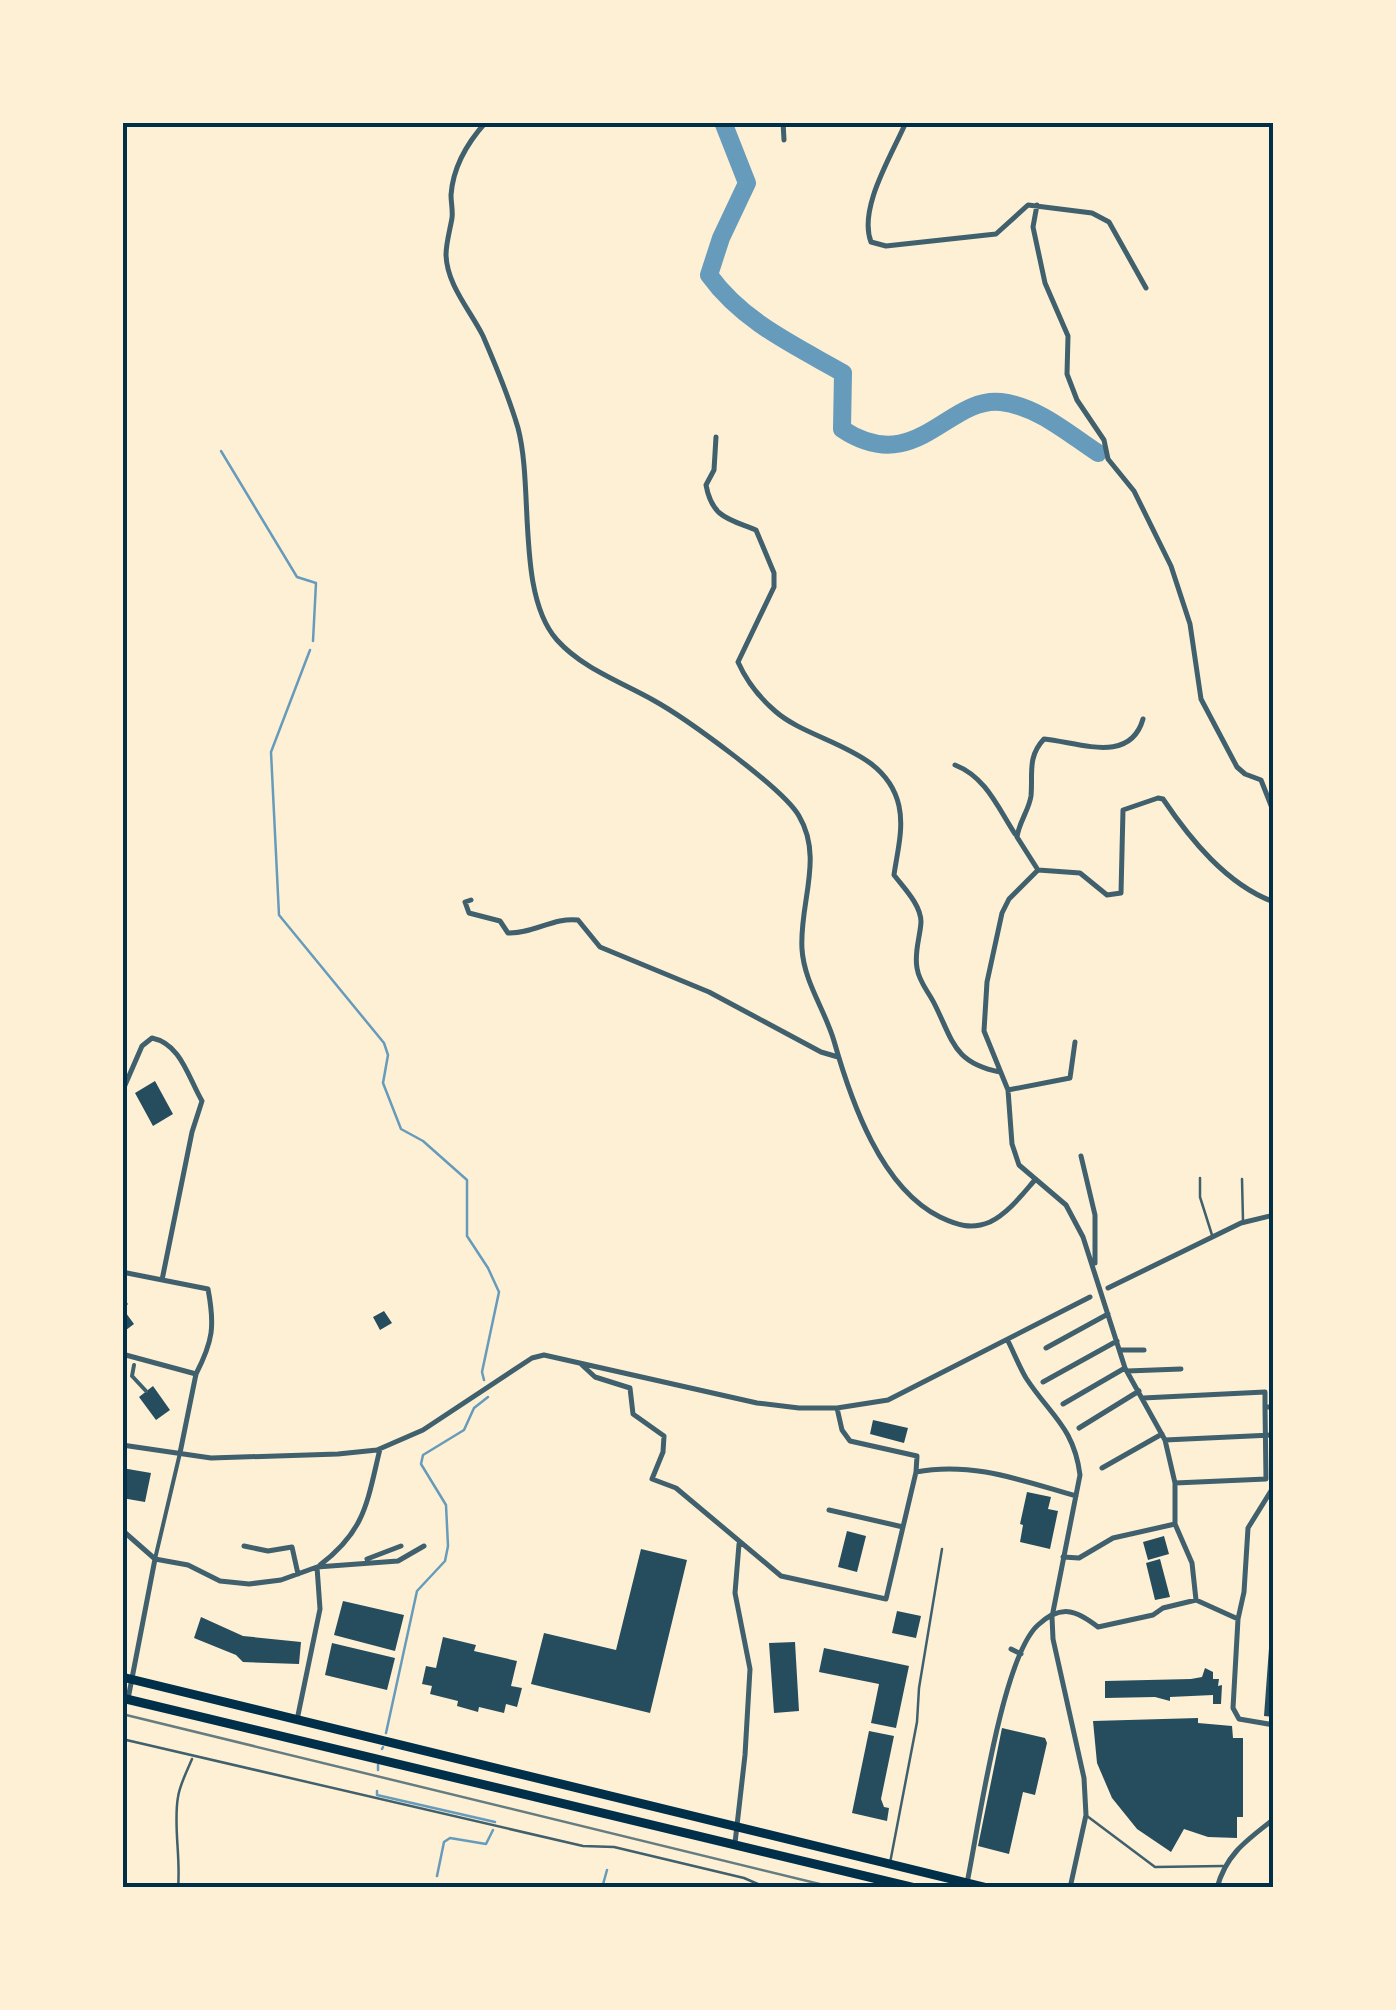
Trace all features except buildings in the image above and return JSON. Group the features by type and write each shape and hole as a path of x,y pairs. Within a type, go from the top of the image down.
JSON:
{"main road":[{"path":"128,1678 988,1888"},
{"path":"125,1699 915,1888"}],"street":[{"path":"486,122 465,147 456,169 446,252 448,275 482,334 518,428 527,469 534,583 555,638 580,660 661,704 771,786 798,813 810,839 802,951 809,981 834,1038 849,1093 901,1189 925,1210 961,1227 988,1222 1009,1208 1034,1182"},
{"path":"783,122 784,140"},
{"path":"906,122 875,190 867,230 871,242 886,246 996,234 1022,209 1037,205 1092,213 1109,222 1146,288"},
{"path":"1037,205 1034,226 1045,283 1068,336 1067,374 1077,400 1104,440 1108,458 1134,491 1170,566 1190,624 1201,700 1237,767 1261,780 1274,813"},
{"path":"716,437 714,470 706,485 708,499 727,522 756,530 774,573 774,587 738,662 744,676 776,713 872,764 886,780 899,805 901,830 894,875 922,918 915,962 918,978 935,1004 953,1045 968,1062 1000,1072"},
{"path":"1017,837 1031,795 1032,756 1044,739 1119,748 1140,732 1143,719"},
{"path":"955,765 972,772 994,798 1038,870"},
{"path":"1196,1600 1192,1563 1175,1524 1175,1482 1163,1437 1126,1369 1094,1266 1066,1205 1019,1166 1012,1144 1008,1090 984,1032 988,982 1002,913 1009,898 1038,870 1080,873 1108,895 1115,897 1121,893 1123,810 1158,798 1163,799 1214,862 1261,898 1274,902"},
{"path":"471,900 465,902 469,913 500,921 508,933 525,934 568,919 578,920 600,947 710,992 821,1052 838,1057"},
{"path":"122,1092 142,1046 152,1038 176,1050 202,1101 162,1280"},
{"path":"1008,1090 1070,1078 1075,1042"},
{"path":"1081,1156 1095,1214 1094,1266"},
{"path":"1108,1289 1243,1222 1274,1215"},
{"path":"122,1272 208,1289 213,1317 211,1345 196,1374 125,1699"},
{"path":"122,1446 210,1458 380,1449 423,1430 532,1358 556,1356 757,1402 836,1408 888,1400 1090,1299"},
{"path":"1046,1348 1108,1314"},
{"path":"1008,1341 1025,1377 1072,1437 1080,1476 1052,1617 1053,1639 1084,1778 1086,1816 1070,1888"},
{"path":"1043,1382 1117,1341"},
{"path":"1120,1350 1144,1350"},
{"path":"122,1354 196,1374"},
{"path":"579,1362 594,1377 630,1388 633,1414 664,1436 663,1452 652,1479 676,1488 780,1576 886,1599 917,1456 850,1441 842,1430 836,1408"},
{"path":"134,1365 132,1376 146,1391"},
{"path":"1063,1404 1126,1369 1181,1369"},
{"path":"1079,1428 1141,1394 1264,1392 1266,1479 1273,1486 1248,1528 1233,1708 1239,1719 1274,1725"},
{"path":"1265,1407 1274,1407"},
{"path":"1102,1468 1163,1437 1274,1435"},
{"path":"318,1567 342,1548 360,1524 380,1449"},
{"path":"916,1472 955,1467 984,1470 1076,1496"},
{"path":"1175,1482 1266,1479"},
{"path":"829,1510 903,1527"},
{"path":"1063,1556 1079,1558 1113,1538 1175,1524"},
{"path":"122,1530 155,1560 188,1565 220,1581 249,1584 318,1567 398,1561 424,1546"},
{"path":"735,1843 750,1669 735,1593 739,1542"},
{"path":"244,1546 268,1550 292,1547 298,1574"},
{"path":"359,1562 401,1546"},
{"path":"298,1720 320,1608 318,1567"},
{"path":"968,1883 1007,1684 1036,1626 1062,1611 1078,1612 1098,1626 1153,1615 1163,1608 1196,1600 1238,1619"},
{"path":"1011,1650 1021,1654"},
{"path":"1218,1888 1223,1866 1235,1849 1274,1819"}],"lane":[{"path":"1200,1178 1200,1197 1212,1237"},
{"path":"1242,1178 1243,1222"},
{"path":"890,1864 917,1722 942,1550"},
{"path":"122,1739 583,1846 614,1847 744,1878 767,1888"},
{"path":"178,1888 181,1862 176,1806 178,1791 193,1757"},
{"path":"1086,1816 1155,1867 1223,1866"}],"waterway":[{"path":"723,122 747,183 721,238 709,275 753,319 843,373 842,429 868,442 891,445 929,432 982,403 1001,402 1040,415 1098,453"},
{"path":"221,451 297,577 316,583 313,641"},
{"path":"310,650 271,752 279,915 384,1043 388,1055 383,1083 401,1129 423,1141 467,1180 467,1236 499,1292 482,1372 484,1380"},
{"path":"386,1733 417,1591 445,1561 448,1546 446,1505 421,1464 423,1455 464,1430 474,1408 488,1397"},
{"path":"378,1765 378,1770"},
{"path":"377,1791 377,1795 495,1822"},
{"path":"437,1876 444,1842 450,1838 486,1844 493,1830"},
{"path":"602,1888 607,1870"}],"railway":[{"path":"122,1714 836,1888"}]}
